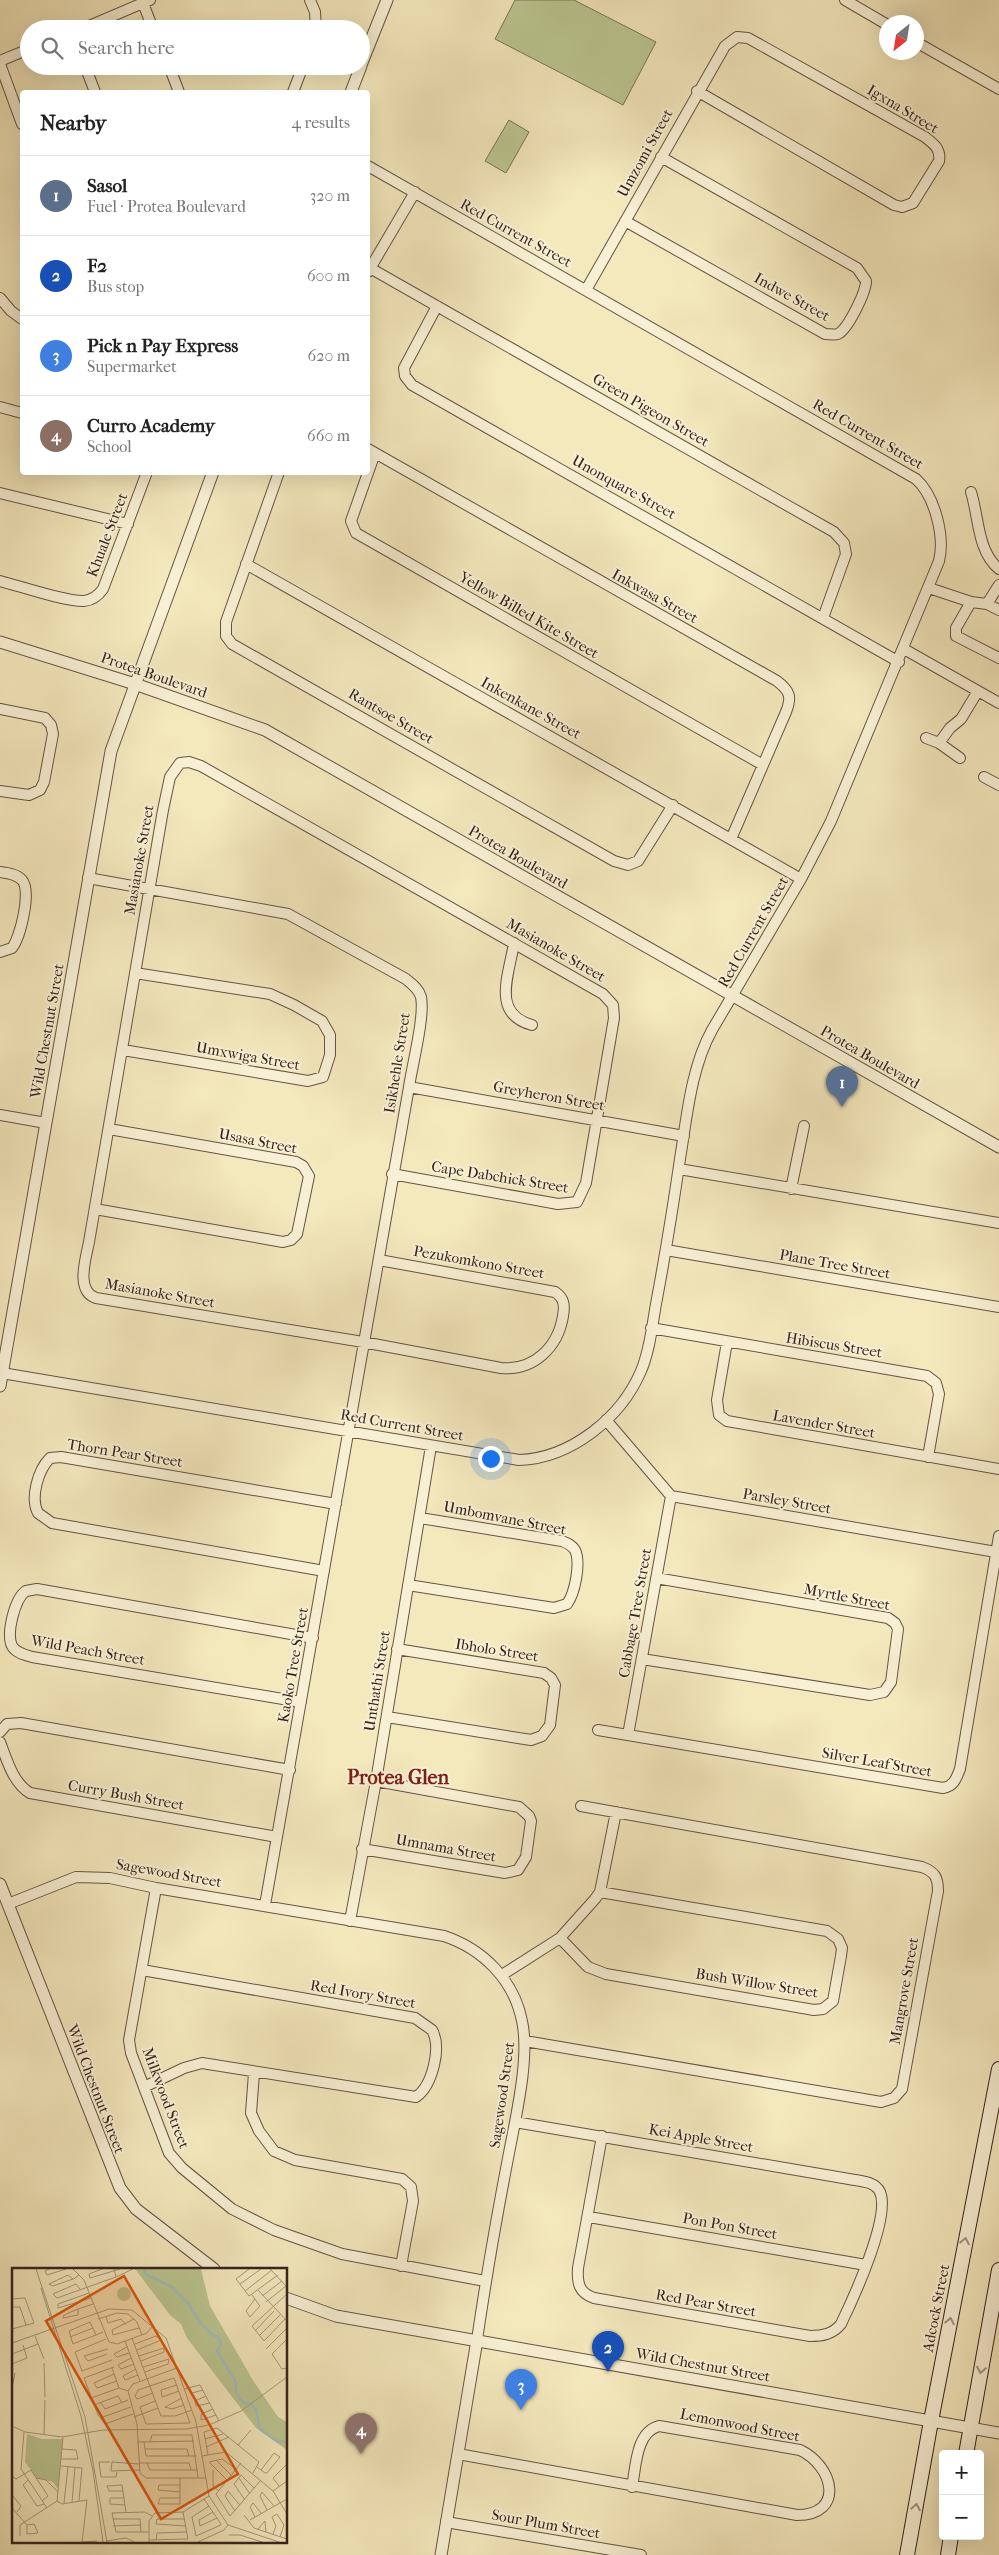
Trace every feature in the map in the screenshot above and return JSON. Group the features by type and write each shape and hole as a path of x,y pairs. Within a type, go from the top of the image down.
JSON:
{"main road":[{"name":"Adcock Street","path":"907,2555 999,2068"},
{"path":"967,2450 999,2270"},
{"path":"948,2555 950,2540"}],"street":[{"path":"310,0 315,12 315,20"},
{"path":"370,43 387,0"},
{"path":"845,0 879,20"},
{"path":"103,20 146,1 151,20"},
{"name":"Umzomi Street","path":"586,290 697,91 725,46 737,37"},
{"name":"Igxna Street","path":"697,91 894,205 908,206 918,197 940,161 940,154 932,142 748,38 737,37"},
{"path":"924,47 999,89"},
{"path":"0,60 20,53"},
{"path":"0,64 20,119"},
{"path":"88,75 94,90"},
{"path":"172,75 178,90"},
{"path":"294,90 300,75"},
{"path":"352,90 358,75"},
{"name":"Indwe Street","path":"624,221 826,334 840,333 864,294 866,281 857,268 660,157"},
{"name":"Red Current Street","path":"2,1373 349,1430 490,1456 535,1459 551,1455 577,1442 606,1420 628,1394 641,1371 666,1250 684,1136 701,1053 801,879 832,821 929,588 942,550 942,535 925,488 916,479 370,167"},
{"path":"370,268 415,192"},
{"name":"Green Pigeon Street","path":"370,271 437,306 834,532 844,543 846,554 822,618"},
{"path":"0,298 11,311 20,318"},
{"name":"Unonquare Street","path":"437,306 404,368 405,376 412,385 898,662"},
{"path":"0,407 20,412"},
{"name":"Inkwasa Street","path":"371,451 777,681 787,689 790,696 789,703 732,839"},
{"name":"Khuale Street","path":"0,581 76,600 91,600 103,589 146,475"},
{"name":"Wild Chestnut Street","path":"0,1386 111,751 212,475"},
{"name":"Rantsoe Street","path":"278,475 226,622 226,636 232,644 614,861 628,865 638,861 673,805"},
{"name":"Yellow Billed Kite Street","path":"364,475 351,521 356,533 763,765"},
{"path":"971,492 986,554 999,569"},
{"path":"0,493 128,524"},
{"name":"Inkenkane Street","path":"246,564 801,879"},
{"path":"988,604 999,585"},
{"path":"929,588 971,602 988,604 999,610"},
{"path":"971,602 956,628 956,636 999,658"},
{"name":"Protea Boulevard","path":"0,642 135,684 265,730 999,1147"},
{"path":"904,649 999,703"},
{"path":"939,743 950,728 961,719 978,691"},
{"path":"0,709 45,718 51,725 53,734 44,782 40,790 29,795 0,791"},
{"path":"926,738 939,743 960,758"},
{"name":"Masianoke Street","path":"363,1342 91,1296 84,1288 83,1277 168,783 178,765 189,762 201,766 603,994 613,1005 614,1018 596,1119"},
{"path":"984,777 999,785"},
{"path":"0,872 17,876 22,880 26,890 20,936 12,948 0,952"},
{"name":"Isikhehle Street","path":"88,878 288,914 406,979 420,994 422,1005 409,1087 392,1174 349,1430"},
{"path":"514,943 506,995 507,1007 516,1018 532,1025"},
{"name":"Umxwiga Street","path":"123,1050 308,1081 323,1078 330,1055 330,1035 322,1021 274,996 135,973"},
{"name":"Greyheron Street","path":"409,1087 684,1136"},
{"path":"0,1115 46,1124"},
{"name":"Cape Dabchick Street","path":"392,1174 558,1204 573,1204 578,1202 584,1191 596,1119"},
{"path":"791,1188 804,1126"},
{"name":"Usasa Street","path":"95,1209 283,1242 291,1240 297,1234 309,1176 303,1166 296,1162 109,1129"},
{"path":"679,1169 999,1223"},
{"name":"Plane Tree Street","path":"666,1250 999,1307"},
{"name":"Pezukomkono Street","path":"363,1342 513,1369 531,1362 550,1349 561,1329 563,1300 560,1295 549,1289 379,1260"},
{"name":"Hibiscus Street","path":"651,1328 920,1374 932,1379 938,1388 939,1394 928,1457"},
{"name":"Lavender Street","path":"727,1342 717,1400 719,1414 727,1421 999,1469"},
{"path":"606,1420 671,1496"},
{"name":"Kaoko Tree Street","path":"265,1905 349,1430"},
{"name":"Unthathi Street","path":"350,1921 387,1717 431,1446"},
{"name":"Thorn Pear Street","path":"324,1571 52,1523 40,1517 36,1510 34,1499 43,1467 50,1458 61,1457 336,1504"},
{"name":"Parsley Street","path":"671,1496 996,1556"},
{"name":"Cabbage Tree Street","path":"628,1735 671,1496"},
{"name":"Umbomvane Street","path":"408,1585 554,1608 567,1604 573,1587 576,1557 574,1549 562,1541 420,1518"},
{"path":"996,1556 999,1536"},
{"name":"Silver Leaf Street","path":"598,1730 943,1788 949,1787 956,1779 960,1769 996,1556"},
{"name":"Myrtle Street","path":"642,1659 870,1695 884,1692 890,1682 898,1629 895,1623 888,1618 656,1578"},
{"name":"Wild Peach Street","path":"301,1702 32,1657 16,1651 11,1642 10,1634 16,1601 26,1591 37,1589 313,1638"},
{"name":"Ibholo Street","path":"387,1717 531,1740 542,1736 547,1730 556,1685 544,1673 397,1649"},
{"path":"0,1732 7,1724 21,1723 290,1770"},
{"name":"Curry Bush Street","path":"0,1742 19,1786 30,1793 277,1837"},
{"name":"Umnama Street","path":"362,1849 505,1873 518,1870 526,1857 531,1821 530,1816 519,1807 376,1781"},
{"name":"Mangrove Street","path":"525,2041 881,2102 894,2098 902,2089 938,1891 938,1882 933,1872 922,1867 581,1806"},
{"path":"502,1975 560,1938 600,1892 616,1812"},
{"name":"Sagewood Street","path":"8,1904 76,1877 110,1878 156,1888 436,1934 457,1940 481,1955 502,1975 520,2012 525,2041 515,2122 485,2281 477,2340 440,2555"},
{"name":"Wild Chestnut Street","path":"0,1884 120,2188 136,2209 213,2268"},
{"name":"Milkwood Street","path":"156,1888 129,2040 131,2053 158,2127 174,2161 232,2209 274,2230 342,2254 485,2281"},
{"name":"Bush Willow Street","path":"560,1938 588,1967 606,1974 814,2010 823,2009 833,2001 842,1948 838,1939 827,1931 600,1892"},
{"name":"Red Ivory Street","path":"142,1970 415,2018 428,2025 436,2036 431,2079 423,2093 416,2098 254,2073 209,2064 196,2064 144,2087"},
{"path":"254,2073 251,2113 259,2131 274,2151 295,2160 402,2179 411,2187 413,2202 401,2266"},
{"name":"Kei Apple Street","path":"515,2122 849,2179 872,2184 879,2191"},
{"name":"Red Pear Street","path":"602,2136 577,2280 583,2292 588,2296 791,2333 819,2336 836,2330 847,2310 875,2242 882,2208 879,2191"},
{"name":"Pon Pon Street","path":"588,2217 866,2265"},
{"name":"Wild Chestnut Street","path":"288,2299 336,2316 999,2433"},
{"name":"Lemonwood Street","path":"458,2454 632,2487 806,2515 820,2509 826,2502 830,2484 826,2472 818,2462 800,2450 660,2426 653,2428 644,2435 632,2487"},
{"name":"Sour Plum Street","path":"446,2522 641,2555"}],"green space":[{"path":"515,0 574,0 656,42 623,105 495,39"},
{"path":"509,120 529,132 506,173 485,161"}],"place":[{"name":"Sasol","path":"842,1107"},
{"name":"F2","path":"608,2372"},
{"name":"Pick n Pay Express","path":"521,2410"},
{"name":"Curro Academy","path":"361,2454"}],"district":[{"name":"Protea Glen","path":"398,1777"}]}
